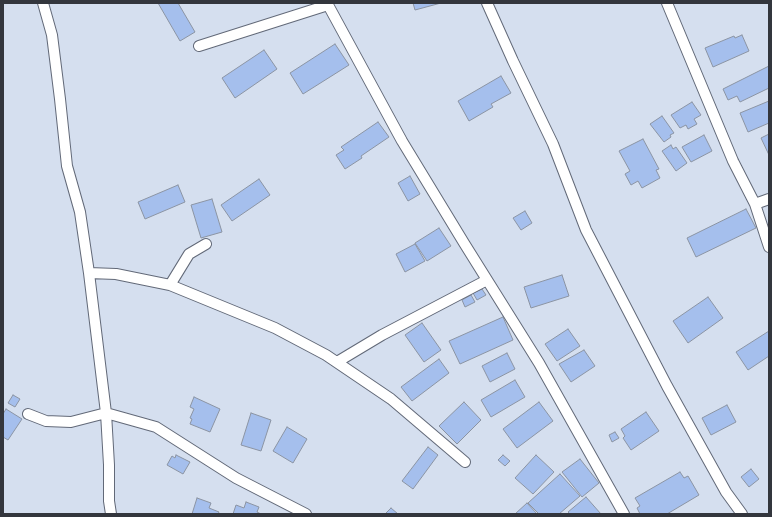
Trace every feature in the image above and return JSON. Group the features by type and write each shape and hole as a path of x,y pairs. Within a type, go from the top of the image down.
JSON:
{"street":[{"path":"43,3 52,35 67,166 80,212 89,272 106,413 109,465 109,500 111,514"},
{"path":"487,3 553,144 586,230 667,386 726,492 742,514"},
{"path":"667,3 733,162 755,204 769,247"},
{"path":"199,46 328,4 402,141 540,363 624,514"},
{"path":"755,204 769,199"},
{"path":"170,286 189,254 206,244"},
{"path":"89,272 116,274 170,286 275,328 326,355 391,399 465,462"},
{"path":"336,362 382,335 487,280"},
{"path":"28,414 46,421 71,422 106,413 156,427 236,478 306,514"}],"building":[{"path":"158,3 178,3 195,32 180,41"},
{"path":"413,3 441,3 415,10"},
{"path":"742,35 749,51 713,67 705,48 734,36 735,38"},
{"path":"335,44 349,65 303,94 290,73"},
{"path":"264,50 277,69 235,98 222,78"},
{"path":"769,66 769,88 740,102 737,96 728,100 723,89"},
{"path":"501,76 511,93 491,104 493,107 469,121 458,101"},
{"path":"769,101 769,123 748,132 740,113"},
{"path":"692,102 701,115 694,119 697,124 688,129 686,125 680,128 671,115"},
{"path":"662,116 674,133 664,142 650,124"},
{"path":"378,122 389,137 345,169 336,155 344,150 341,147"},
{"path":"769,134 769,155 761,138"},
{"path":"704,135 712,151 691,162 682,147"},
{"path":"643,139 659,169 656,170 660,178 642,188 638,181 631,185 625,174 630,171 619,151"},
{"path":"671,145 673,149 676,147 687,163 676,171 662,151"},
{"path":"410,176 420,194 408,201 398,183"},
{"path":"259,179 270,195 232,221 221,205"},
{"path":"178,185 185,202 145,219 138,202"},
{"path":"212,199 222,232 201,238 191,205"},
{"path":"746,209 756,228 696,257 687,238"},
{"path":"525,211 532,223 521,230 513,218"},
{"path":"439,228 451,246 427,261 415,243"},
{"path":"415,244 425,261 405,272 396,254"},
{"path":"562,275 569,296 531,308 524,287"},
{"path":"482,289 486,295 477,300 473,293"},
{"path":"471,295 475,302 465,307 462,300"},
{"path":"708,297 723,318 688,343 673,321"},
{"path":"503,317 513,340 460,364 449,341"},
{"path":"422,323 441,350 424,362 405,335"},
{"path":"568,329 580,346 557,361 545,344"},
{"path":"769,331 769,356 748,370 736,352"},
{"path":"584,350 595,366 571,382 559,364"},
{"path":"507,353 515,369 490,382 482,366"},
{"path":"439,359 449,373 412,401 401,387"},
{"path":"515,380 525,397 491,417 481,400"},
{"path":"13,395 20,399 15,407 8,403"},
{"path":"194,397 220,409 210,432 190,424 192,419 190,418 194,409 190,407"},
{"path":"464,402 481,420 457,444 439,426"},
{"path":"539,402 553,421 517,448 503,429"},
{"path":"727,405 736,422 711,435 702,418"},
{"path":"6,409 22,419 8,440 3,437 3,414"},
{"path":"646,412 659,431 631,450 623,438 625,436 621,429"},
{"path":"251,413 271,420 261,451 241,445"},
{"path":"287,427 307,439 293,463 273,451"},
{"path":"615,432 619,438 612,442 609,435"},
{"path":"428,447 438,455 413,489 402,481"},
{"path":"176,455 190,462 183,474 167,465 172,456 175,458"},
{"path":"503,455 510,461 505,466 498,460"},
{"path":"536,455 554,472 533,494 515,478"},
{"path":"580,459 599,483 582,497 562,472"},
{"path":"751,469 759,479 749,487 741,477"},
{"path":"680,472 684,478 688,476 699,495 667,514 640,514 637,508 640,506 635,498"},
{"path":"560,474 580,496 559,514 539,514 528,503"},
{"path":"586,497 601,514 570,514 568,512"},
{"path":"197,498 211,503 209,508 219,512 218,514 192,514"},
{"path":"246,502 259,507 257,512 261,514 233,514 236,505 244,508"},
{"path":"527,503 537,514 515,514"},
{"path":"391,508 398,514 385,514"}]}
